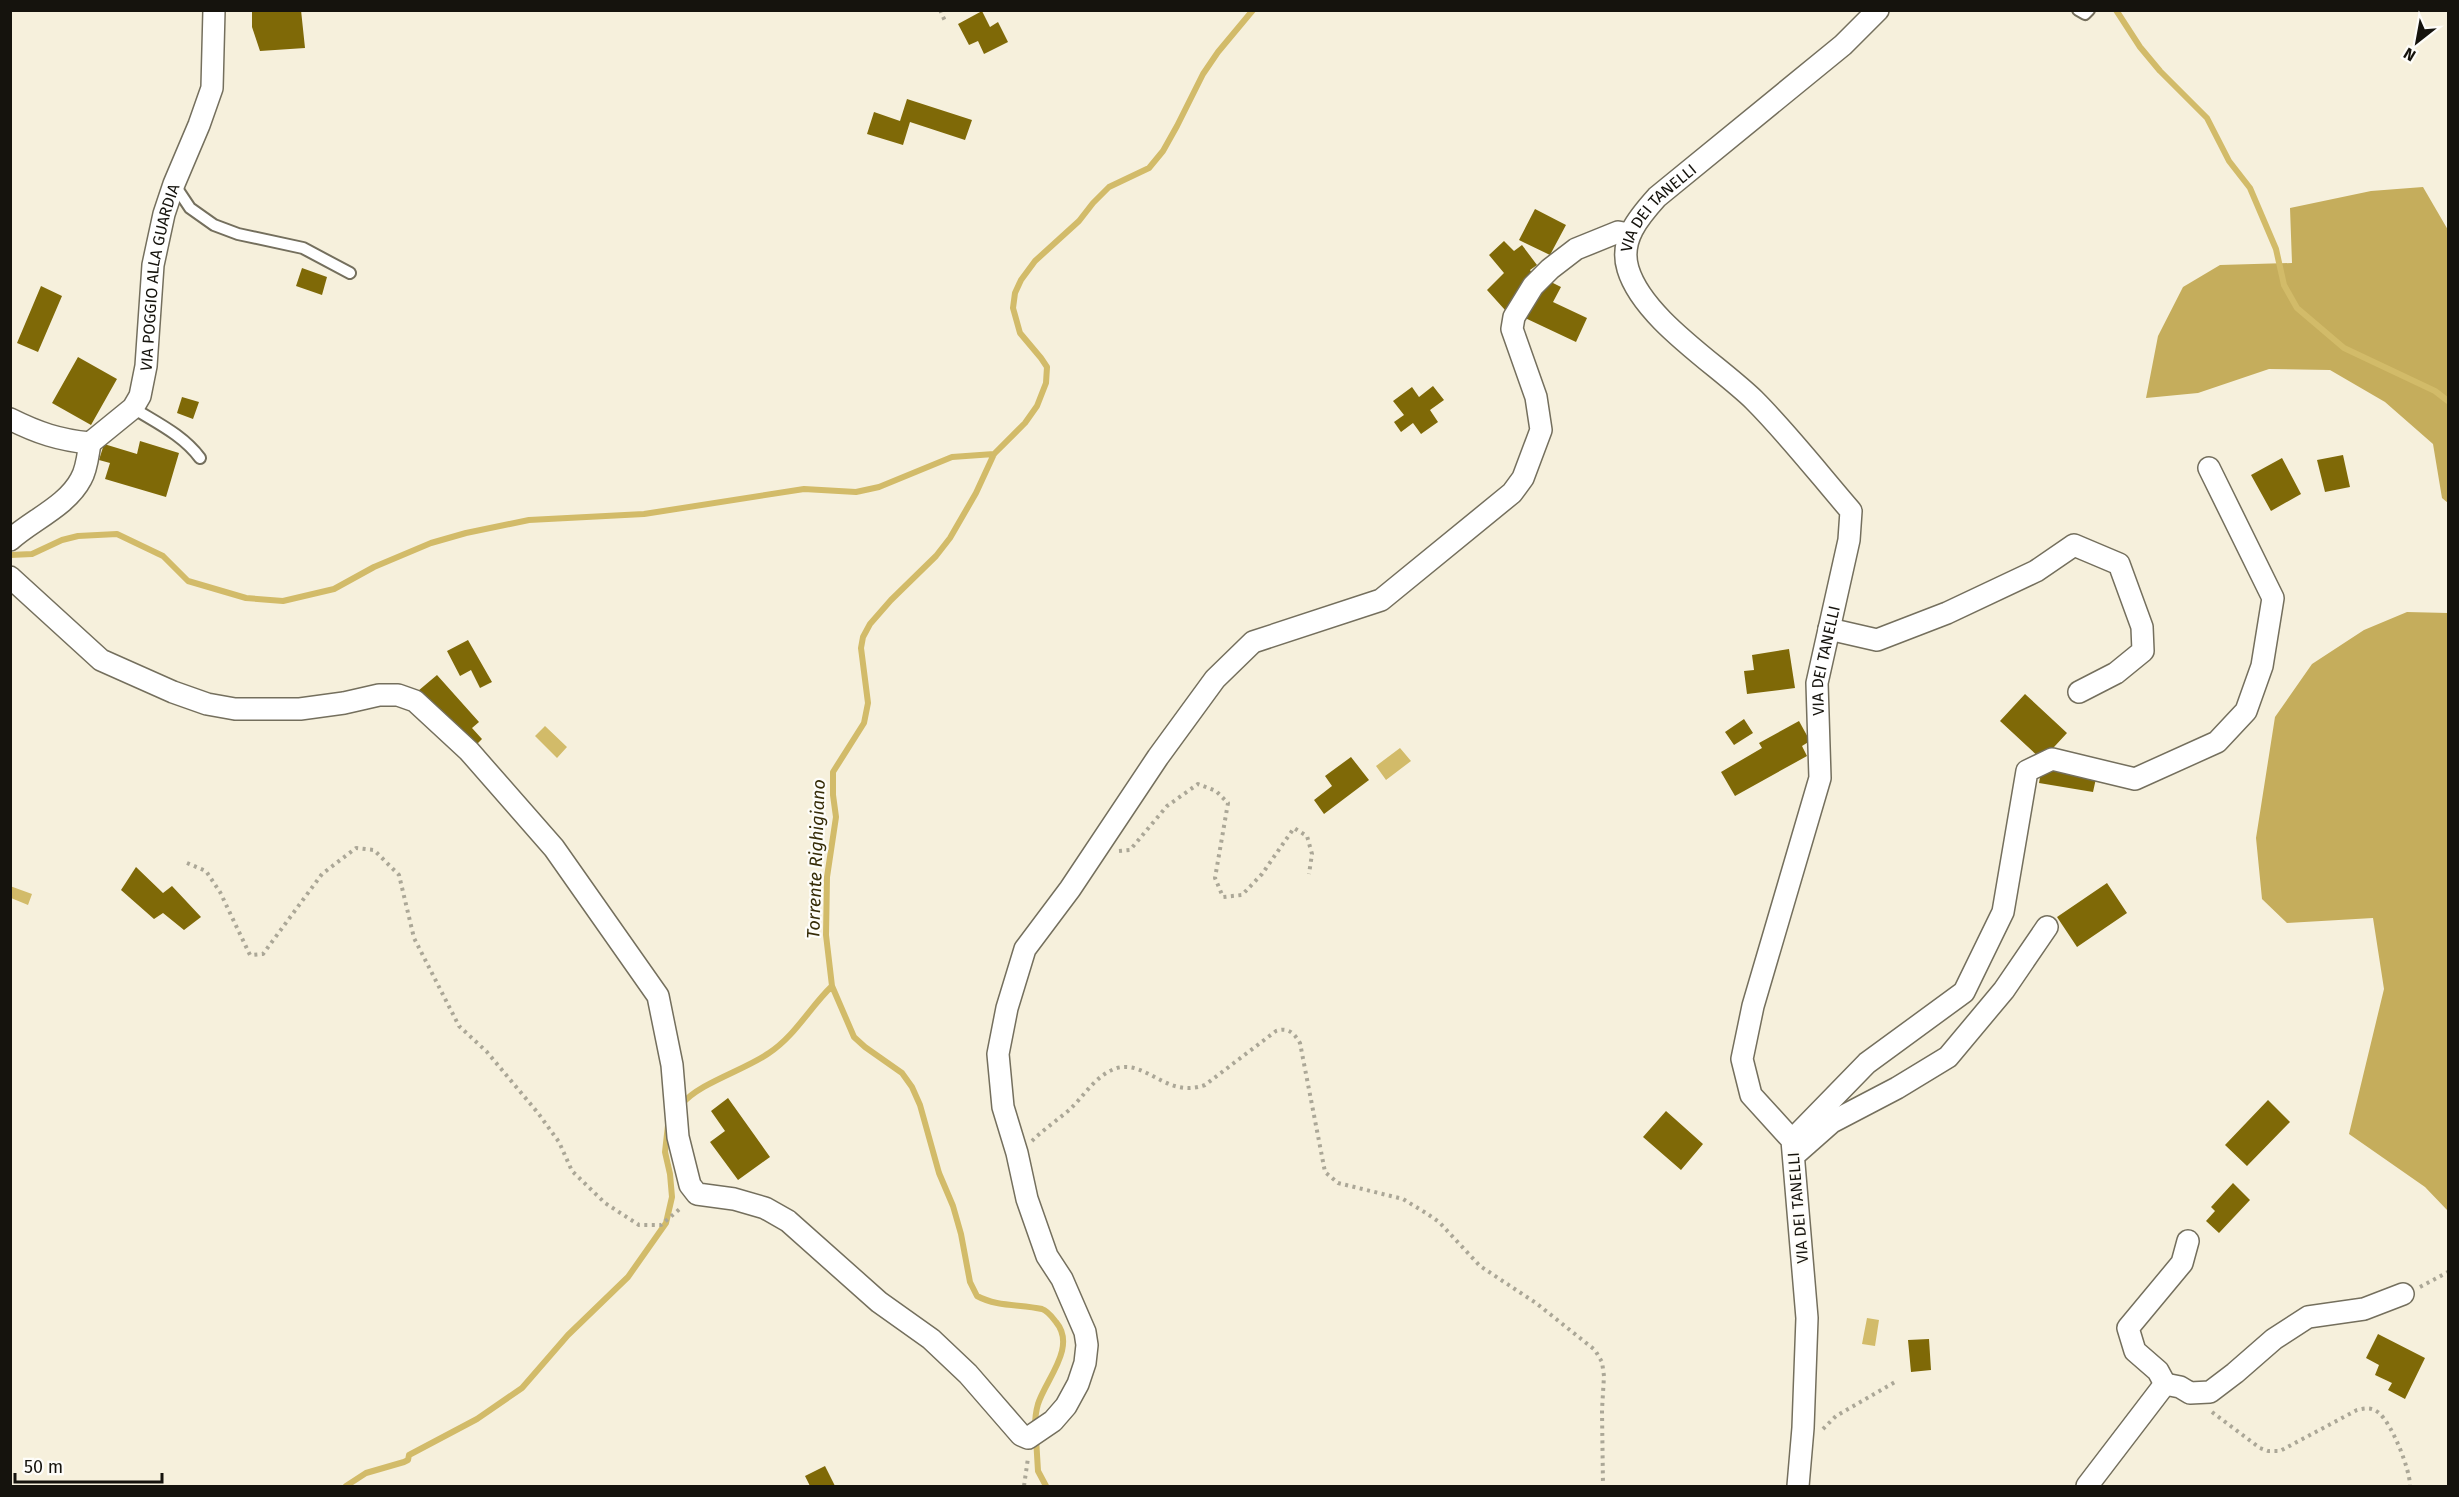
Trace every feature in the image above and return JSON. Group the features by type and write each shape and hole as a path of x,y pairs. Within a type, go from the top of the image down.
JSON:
{"street":[{"name":"VIA POGGIO ALLA GUARDIA","path":"133,408 140,396 146,366 153,265 164,214 212,88 214,10"},
{"name":"VIA DEI TANELLI","path":"1798,1486 1807,1317 1792,1148 1751,1095 1742,1059 1753,1006 1820,778 1816,682 1849,540 1851,511 1754,401 1661,318 1636,289 1627,267 1629,234 1637,218 1657,197 1843,45 1878,10"},
{"path":"10,577 101,660 173,692 207,704 235,709 300,709 388,695 398,695 415,701 469,751 554,848 658,996 672,1065 678,1137 690,1185 697,1194 734,1198 765,1208 788,1221 870,1294 931,1339 968,1374 1021,1434 1028,1438 1053,1421 1066,1406 1078,1384 1085,1364 1087,1344 1085,1332 1062,1279 1047,1256 1027,1199 1017,1153 1003,1107 999,1054 1007,1008 1025,949 1070,890 1158,757 1215,679 1253,642 1381,600 1512,493 1523,478 1541,430 1536,397 1512,329 1514,317 1533,286 1576,249 1618,232 1629,234"},
{"path":"10,540 23,528 65,499 83,477 90,443 133,408"},
{"path":"10,419 39,433 65,441 90,443"},
{"path":"1792,1148 1867,1063 1965,992 2003,912 2027,771 2052,759 2135,778 2217,742 2246,711 2262,666 2273,598 2209,468"},
{"path":"1829,629 1877,640 1947,613 2036,571 2074,545 2119,564 2142,627 2144,651 2116,673 2079,692"},
{"path":"1792,1148 1832,1122 1897,1088 1948,1057 2004,990 2047,927"},
{"path":"2165,1384 2158,1371 2135,1351 2128,1328 2182,1263 2188,1240"},
{"path":"2165,1384 2181,1387 2190,1393 2210,1392 2274,1339 2307,1317 2364,1309 2403,1294"},
{"path":"2087,1486 2165,1384"}],"lane":[{"path":"2078,10 2085,14 2090,10"},
{"path":"174,184 190,208 214,225 238,234 303,248 350,273"},
{"path":"133,408 173,432 190,445 200,458"}],"path":[{"path":"940,10 945,21"},
{"path":"1098,846 1111,852 1130,850 1167,806 1198,784 1216,791 1228,803 1215,878 1223,897 1242,895 1262,874 1294,828 1307,836 1312,854 1309,874"},
{"path":"188,863 206,871 220,892 250,955 263,954 322,874 356,848 374,850 399,875 414,938 459,1026 488,1052 538,1113 559,1142 573,1171 605,1203 639,1225 661,1225 697,1194"},
{"path":"1017,1153 1068,1111 1101,1076 1115,1069 1134,1068 1172,1086 1194,1089 1205,1085 1276,1030 1291,1031 1300,1043 1325,1172 1330,1178 1338,1183 1403,1199 1426,1213 1439,1222 1480,1266 1536,1303 1595,1350 1602,1362 1604,1376 1603,1486"},
{"path":"2403,1294 2448,1272"},
{"path":"1801,1451 1836,1416 1895,1382"},
{"path":"2190,1393 2260,1448 2268,1451 2280,1451 2292,1447 2356,1410 2368,1408 2378,1412 2397,1444 2410,1486"},
{"path":"1024,1486 1028,1438"}],"shaded area":[{"path":"2423,187 2448,230 2448,503 2442,498 2433,444 2385,402 2330,370 2269,369 2198,393 2146,398 2158,336 2183,287 2220,265 2292,263 2290,208 2371,191"},
{"path":"2407,612 2448,613 2448,1211 2425,1187 2349,1134 2384,989 2373,918 2287,923 2262,899 2256,838 2275,717 2312,664 2364,630"},
{"path":"545,726 567,747 557,758 535,736"},
{"path":"1400,748 1411,761 1386,780 1376,766"},
{"path":"10,886 32,894 28,905 11,898"},
{"path":"1867,1318 1879,1320 1875,1346 1862,1344"}],"building":[{"path":"252,10 301,10 305,48 260,51 252,27"},
{"path":"982,11 990,27 998,22 1008,42 984,54 978,41 969,45 958,24"},
{"path":"907,99 972,120 965,140 910,122 903,145 867,134 874,112 900,121"},
{"path":"1535,209 1566,225 1550,255 1519,240"},
{"path":"1504,241 1514,251 1522,245 1537,265 1530,270 1533,275 1524,293 1505,310 1487,290 1504,273 1489,255"},
{"path":"302,268 327,277 322,295 296,286"},
{"path":"1547,280 1561,287 1553,302 1587,318 1576,342 1523,317"},
{"path":"41,286 62,296 38,352 17,343"},
{"path":"78,357 117,379 91,425 52,403"},
{"path":"1433,386 1444,400 1430,410 1438,422 1421,434 1413,423 1401,432 1394,422 1404,415 1393,401 1412,387 1419,397"},
{"path":"182,397 199,402 193,419 177,413"},
{"path":"140,441 179,453 166,497 105,479 110,463 99,460 104,444 137,454"},
{"path":"2343,455 2350,487 2325,492 2317,460"},
{"path":"2282,458 2301,494 2271,511 2251,475"},
{"path":"468,640 492,682 480,688 471,670 460,676 447,651"},
{"path":"1789,649 1795,688 1747,694 1744,671 1754,670 1752,655"},
{"path":"437,675 479,722 472,728 482,739 471,750 418,691"},
{"path":"2025,694 2067,733 2042,760 2000,721"},
{"path":"1744,719 1753,733 1734,745 1725,732"},
{"path":"1799,721 1810,741 1802,746 1807,756 1735,796 1721,772 1762,748 1759,743"},
{"path":"1351,757 1369,780 1324,814 1314,800 1332,786 1325,776"},
{"path":"2042,766 2097,774 2093,792 2039,783"},
{"path":"136,867 163,893 172,886 201,917 184,930 163,913 154,919 121,890"},
{"path":"2107,883 2127,913 2077,947 2057,917"},
{"path":"728,1098 770,1157 738,1180 710,1142 725,1131 711,1111"},
{"path":"2268,1100 2290,1122 2247,1166 2225,1145"},
{"path":"1666,1111 1703,1144 1681,1170 1643,1137"},
{"path":"2233,1183 2250,1200 2219,1233 2206,1221 2215,1211 2211,1207"},
{"path":"2378,1334 2425,1358 2405,1399 2388,1390 2392,1383 2375,1375 2379,1365 2366,1358"},
{"path":"1929,1339 1931,1370 1911,1372 1908,1340"},
{"path":"825,1466 835,1486 810,1486 805,1476"}],"waterway":[{"name":"Torrente Righigiano","path":"1035,1427 1038,1404 1062,1352 1062,1332 1051,1316 1042,1309 1001,1304 977,1296 970,1282 953,1206 939,1173 920,1105 912,1087 902,1073 854,1037 832,986 826,935 827,877 836,817 833,772 864,723 868,703 861,648 863,637 870,624 936,556 950,538 976,493 994,454 1025,423 1037,406 1046,383 1047,367 1020,333 1013,308 1015,293 1021,280 1035,261 1079,221 1109,187 1149,168 1163,151 1203,74 1253,10"},
{"path":"2116,10 2140,47 2160,71 2207,118 2229,161 2250,188 2276,249 2284,285 2297,308 2344,348 2435,391 2448,401"},
{"path":"10,555 32,554 62,540 78,536 117,534 163,556 188,581 246,598 283,601 334,589 374,567 431,543 466,533 529,520 644,514 804,489 856,492 879,487 952,457 994,454"},
{"path":"682,1104 699,1090 759,1059 778,1046 795,1030 832,986"},
{"path":"346,1486 366,1473 408,1460 409,1455 477,1419 522,1388 568,1335 628,1277 666,1223 672,1197 665,1152 668,1125"},
{"name":"Torrente Righigiano","path":"1036,1438 1038,1471 1046,1486"}]}
